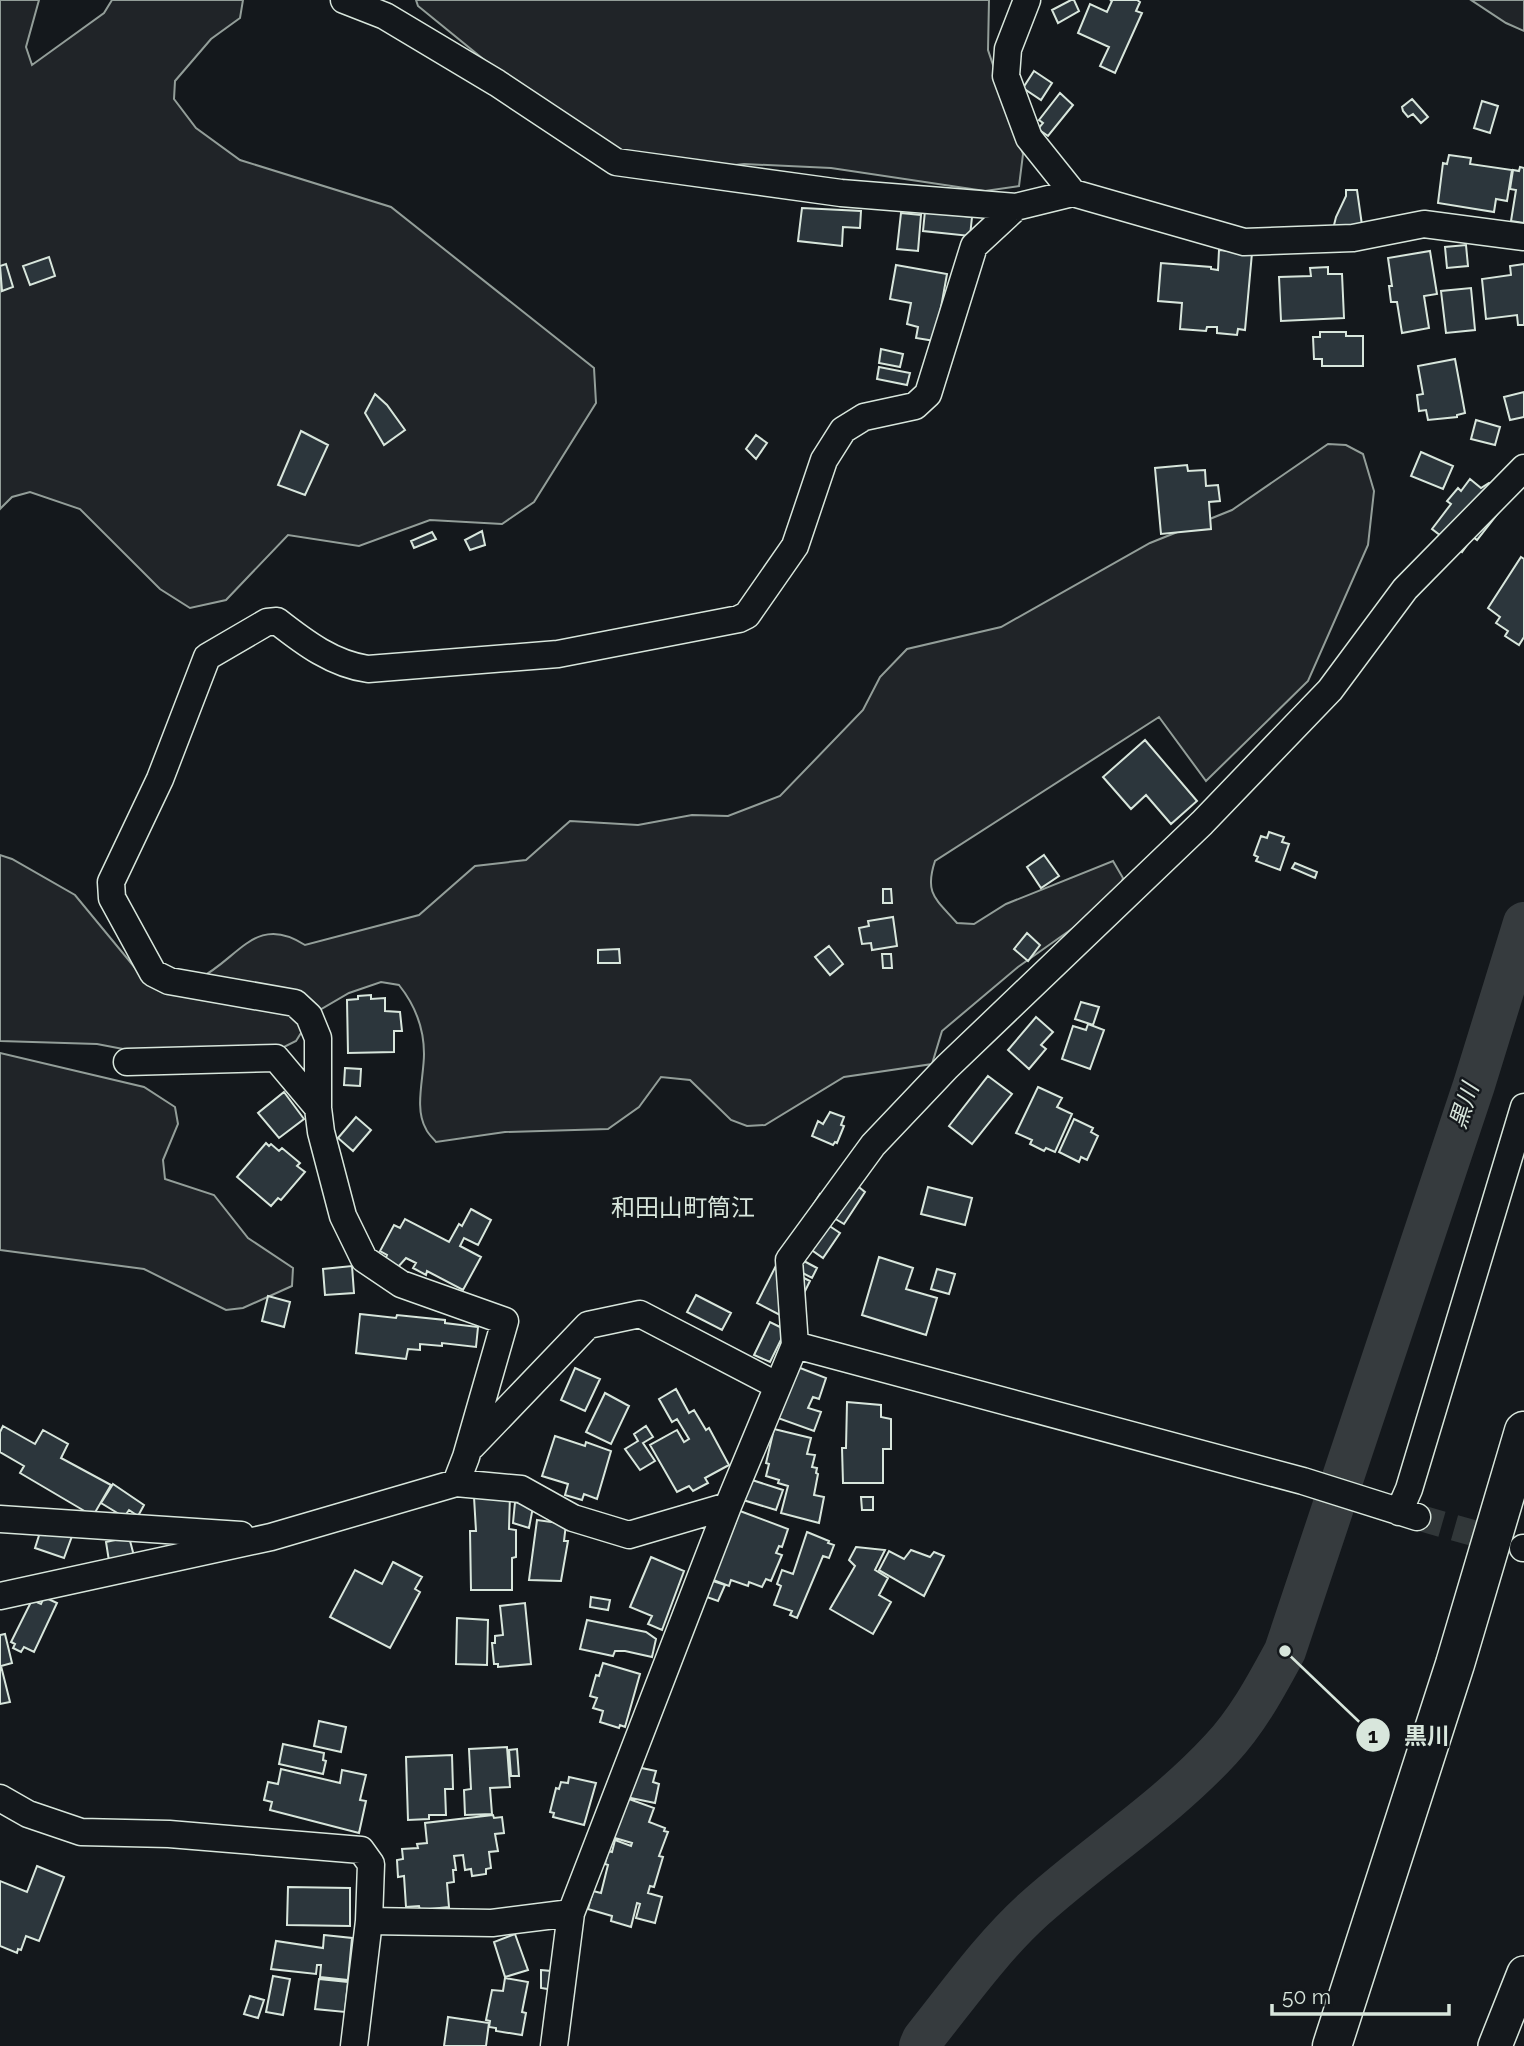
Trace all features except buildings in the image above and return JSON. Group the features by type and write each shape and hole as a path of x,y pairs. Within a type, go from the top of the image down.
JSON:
{"highway":[{"path":"1332,2046 1455,1664 1524,1431"},
{"path":"1455,1664 1524,1479"}],"main road":[{"path":"1495,2046 1524,1973"}],"street":[{"path":"344,0 385,16 453,56 616,162 841,193 1016,207 1073,193 1244,242 1353,238 1424,224 1524,237"},
{"path":"1027,0 1008,49 1006,76 1030,138 1073,193"},
{"path":"456,1483 505,1321 401,1284 364,1259 343,1216 321,1132 318,1108 318,1038 309,1016 295,1003 169,981 153,973 112,898 111,881 160,779 207,657 267,622 278,621 306,644 347,666 368,669 558,654 739,619 747,615 795,546 824,460 843,430 864,416 915,406 928,394 974,246 1016,207"},
{"path":"555,2046 572,1913 728,1506 795,1345 789,1260 873,1145 947,1067 1211,813 1330,690 1405,589 1524,468"},
{"path":"127,1062 276,1058 318,1108"},
{"path":"795,1345 1303,1481 1408,1515 1524,1107"},
{"path":"468,1450 588,1325 640,1314 778,1386"},
{"path":"0,1596 271,1537 456,1483 521,1489 573,1518 629,1535 728,1506"},
{"path":"0,1519 271,1537"},
{"path":"0,1798 28,1814 80,1832 169,1834 361,1850 371,1864 369,1921 354,2046"},
{"path":"369,1921 492,1923 572,1913"}],"shaded area":[{"path":"0,0 39,0 26,47 32,65 104,13 112,0 243,0 240,18 211,39 175,81 174,99 196,128 240,160 391,207 594,368 596,403 534,502 502,524 430,520 359,546 288,535 226,600 190,608 160,589 80,509 30,492 12,497 0,509"},
{"path":"416,0 989,0 988,50 1023,154 1019,186 985,191 831,168 744,164 672,172 637,169 536,102 418,6"},
{"path":"1471,0 1524,0 1524,31 1506,23"},
{"path":"1328,444 1346,445 1363,454 1374,491 1368,545 1308,681 1206,781 1159,717 935,861 931,881 934,895 957,923 974,924 1006,904 1113,861 1123,878 1117,897 1018,967 942,1031 932,1064 844,1077 765,1125 747,1126 731,1120 690,1080 661,1077 639,1107 608,1129 505,1132 436,1142 422,1121 420,1093 424,1044 420,1026 410,1001 399,985 381,982 349,993 313,1014 296,1041 280,1049 170,1058 97,1044 0,1041 0,855 12,859 75,895 145,980 195,980 214,970 249,942 261,936 288,936 305,945 419,915 475,866 526,860 570,821 638,825 692,815 728,816 780,796 863,710 880,677 907,649 1001,627 1150,543 1232,510"},
{"path":"0,1053 144,1087 175,1107 178,1124 163,1160 165,1179 214,1195 248,1238 293,1268 292,1286 243,1308 226,1310 144,1269 0,1250"}],"waterway":[{"name":"黒川","path":"920,2046 976,1971 1034,1909 1177,1792 1221,1749 1264,1690 1285,1651 1474,1085 1524,923"}],"tunnel":[{"path":"1417,1517 1508,1543"}],"place":[{"name":"黒川","path":"1285,1651"}],"district":[{"name":"和田山町筒江","path":"683,1208"}]}
